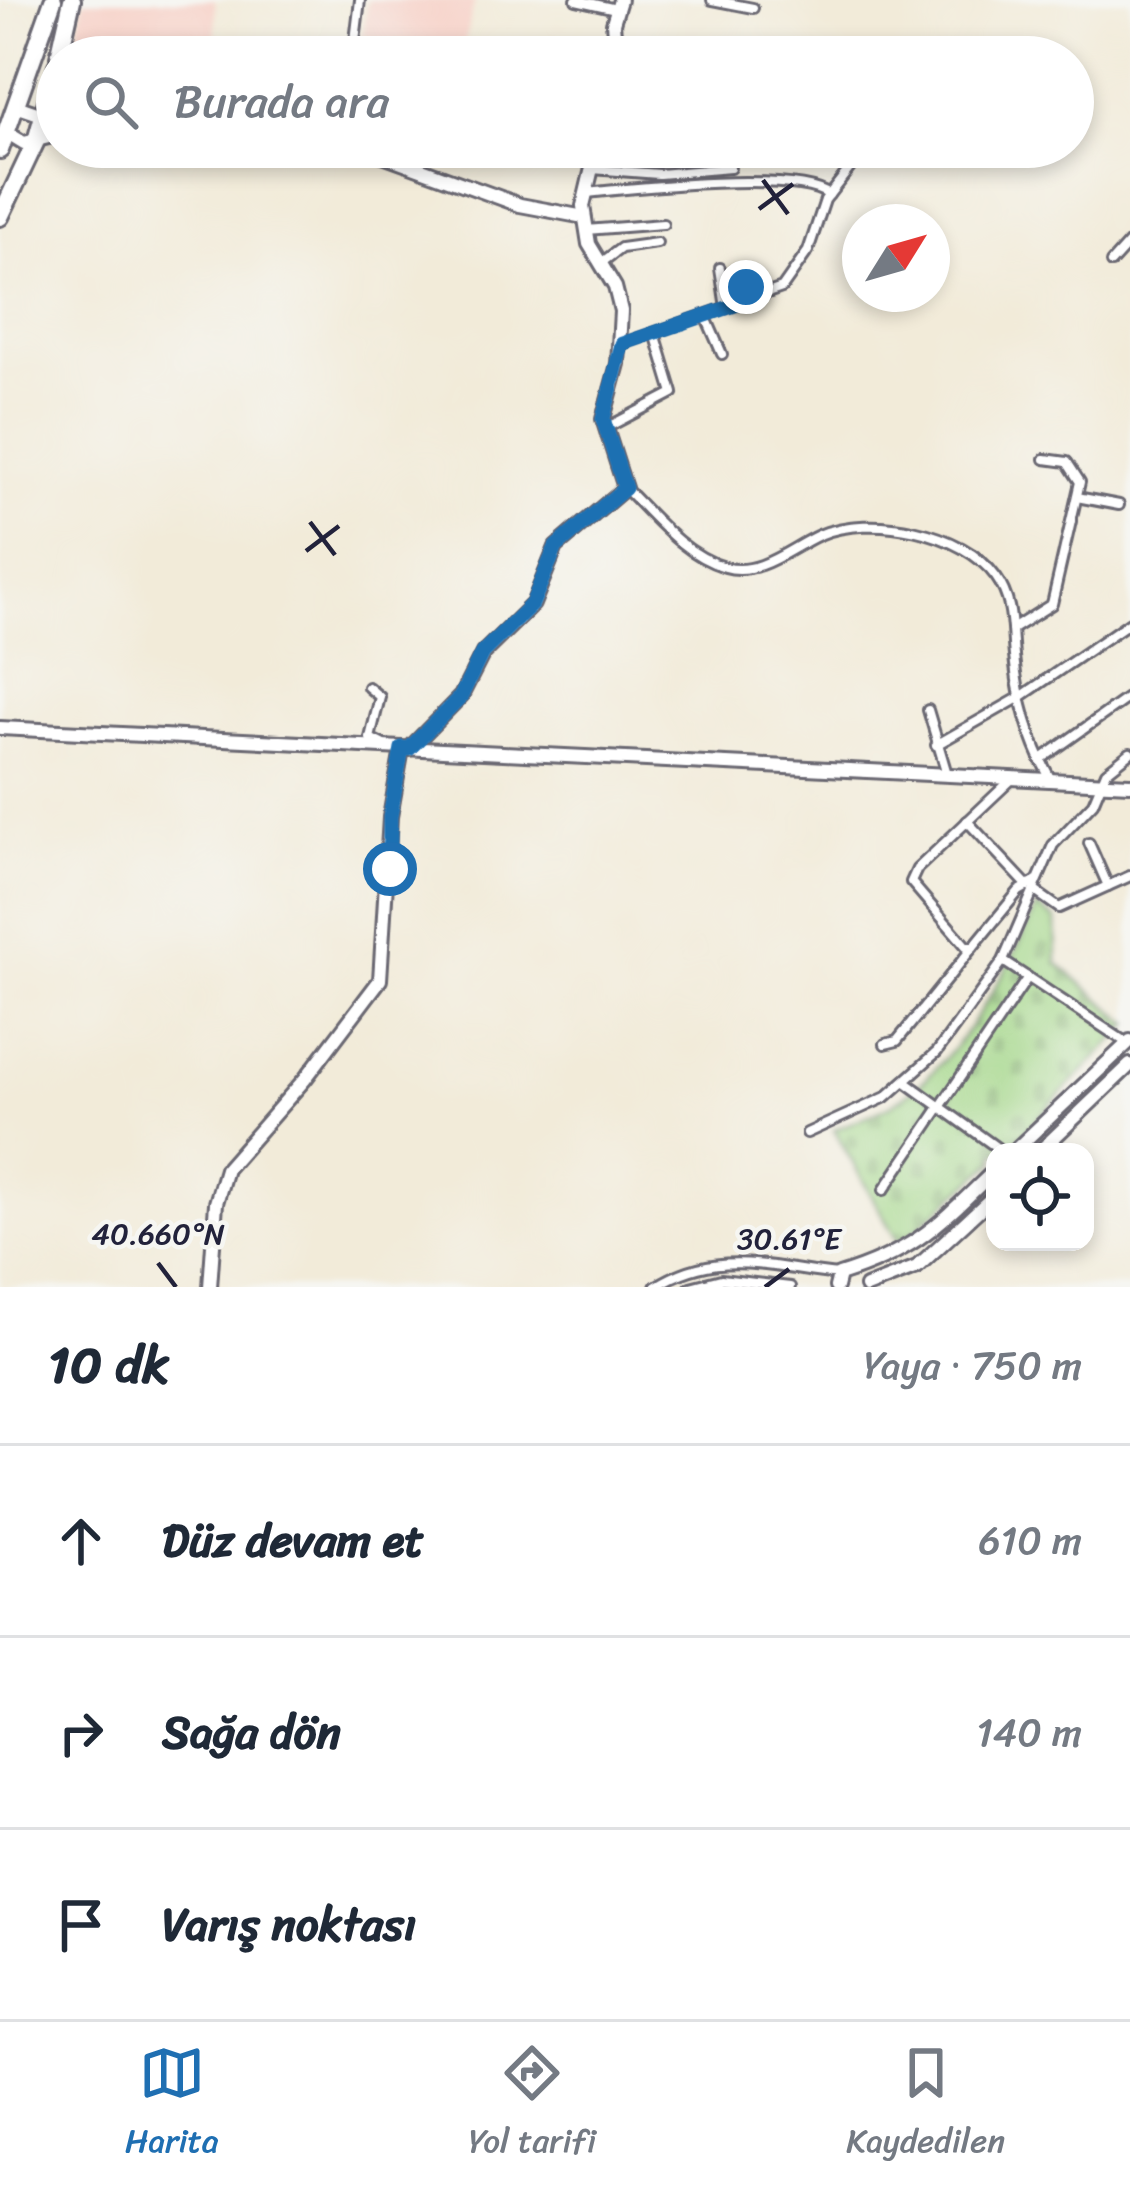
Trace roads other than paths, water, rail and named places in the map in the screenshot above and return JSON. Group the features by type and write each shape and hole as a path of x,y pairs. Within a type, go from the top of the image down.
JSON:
{"highway":[{"path":"40,36 53,0"},
{"path":"64,36 72,0"},
{"path":"3,141 36,49"},
{"path":"0,217 36,143"}],"street":[{"path":"356,36 360,0"},
{"path":"576,0 618,4 617,36"},
{"path":"712,0 753,8"},
{"path":"16,106 36,112"},
{"path":"3,141 36,141"},
{"path":"419,168 585,223 663,224"},
{"path":"730,168 659,174 590,168 585,223 615,287 622,344 604,407 625,488 683,544 728,568 766,562 822,533 894,529 931,535 983,562 999,580 1014,628 1031,746 1050,778"},
{"path":"622,344 782,288 808,251 829,195 850,168"},
{"path":"585,193 743,183 809,184 829,195"},
{"path":"1111,263 1130,242"},
{"path":"601,263 621,248 657,243"},
{"path":"720,268 726,309"},
{"path":"744,302 749,285"},
{"path":"705,315 722,354"},
{"path":"606,428 674,393 655,333"},
{"path":"1014,628 1052,604 1077,497 1075,469 1045,459"},
{"path":"210,1287 216,1202 226,1169 305,1079 380,980 390,817 400,748 461,696 482,653 532,604 556,547 625,488"},
{"path":"1077,497 1119,505"},
{"path":"936,745 1022,696 1129,624"},
{"path":"368,687 380,697 370,738 400,748"},
{"path":"1040,760 1130,696"},
{"path":"928,710 947,774"},
{"path":"0,728 1130,784"},
{"path":"808,1133 857,1113 907,1083 937,1052 1004,961 1053,845 1093,803 1100,782 1130,753"},
{"path":"973,947 957,937 911,882 917,868 1012,779"},
{"path":"967,821 1059,908 1130,876"},
{"path":"1089,843 1108,886"},
{"path":"885,1044 897,1041 973,947 1033,886"},
{"path":"1004,961 1129,1042 1022,1143"},
{"path":"884,1190 1028,977"},
{"path":"1048,1143 1130,1065"},
{"path":"907,1083 991,1143"},
{"path":"655,1287 700,1263 721,1261 837,1281 897,1256 986,1178"},
{"path":"866,1287 917,1267 986,1203"},
{"path":"690,1287 721,1279 790,1287"}]}
